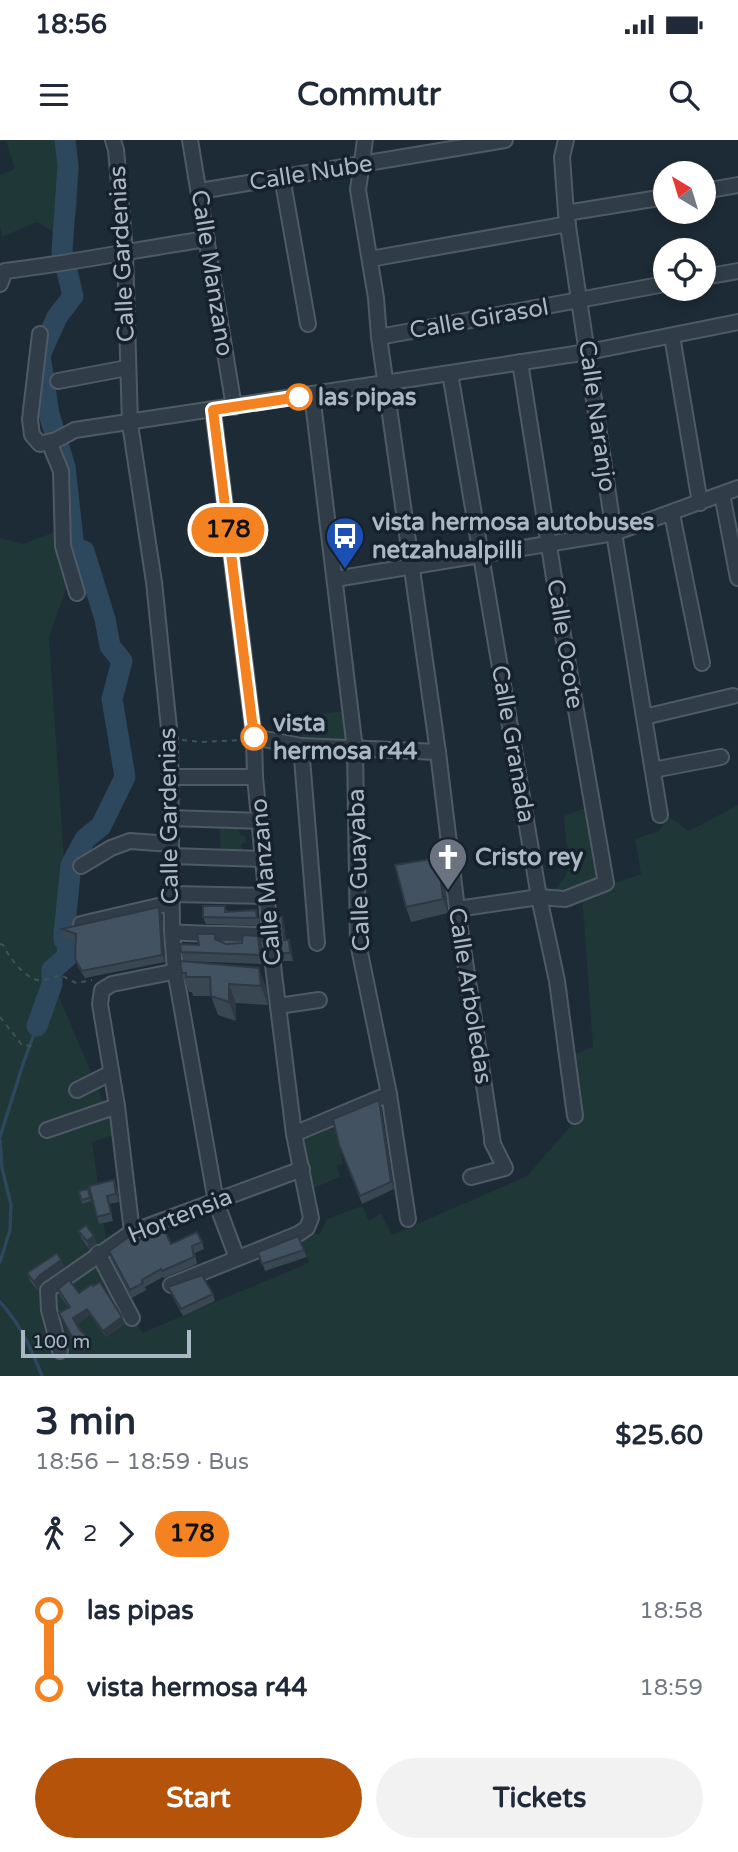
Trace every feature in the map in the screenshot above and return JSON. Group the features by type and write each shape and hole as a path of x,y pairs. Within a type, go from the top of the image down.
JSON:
{"street":[{"name":"Calle Gardenias","path":"113,140 125,251 130,424 154,582 170,738 172,932 175,970 216,1202 237,1258"},
{"name":"Calle Manzano","path":"190,140 234,407"},
{"name":"Calle Arboledas","path":"365,140 358,190 376,299 457,909 493,1143 505,1168 471,1177"},
{"name":"Calle Nube","path":"200,191 505,140"},
{"name":"Calle Naranjo","path":"566,140 562,157 567,219 660,815"},
{"path":"282,177 308,324"},
{"path":"716,189 738,185"},
{"path":"370,259 653,200"},
{"path":"0,284 5,271 65,264 125,251 207,239"},
{"path":"716,275 738,271"},
{"name":"Calle Girasol","path":"379,337 653,286"},
{"path":"40,334 30,419 32,435 40,444 75,430 130,424 588,352 738,322"},
{"path":"672,336 700,503"},
{"name":"Calle Ocote","path":"520,362 606,883 565,899 539,897"},
{"name":"Calle Gardenias","path":"58,381 127,368"},
{"name":"Calle Granada","path":"450,373 539,897 557,981 575,1116"},
{"name":"Calle Guayaba","path":"312,394 355,749 358,943 388,1094 408,1219"},
{"name":"Calle Manzano","path":"213,410 254,737 271,936 268,973 278,1006 294,1134 311,1218 307,1228 298,1234 237,1258"},
{"path":"53,441 61,471 63,546 76,593"},
{"path":"335,579 614,533 738,488"},
{"path":"722,494 738,578"},
{"path":"672,514 702,663"},
{"path":"644,717 733,696"},
{"path":"254,737 301,746 438,752"},
{"path":"301,746 317,943"},
{"path":"653,769 721,757"},
{"path":"170,777 256,777"},
{"path":"170,818 261,821"},
{"path":"81,866 111,848 130,841 171,850 264,859"},
{"path":"81,924 172,899 268,896"},
{"path":"457,909 539,897"},
{"path":"172,932 271,936"},
{"path":"132,1232 117,1106 100,1004 100,984 112,984 175,970 200,971"},
{"path":"278,1006 319,1000"},
{"path":"77,1090 111,1073"},
{"path":"294,1134 388,1094"},
{"path":"47,1130 117,1106"},
{"name":"Hortensia","path":"60,1351 49,1310 48,1290 132,1232 302,1169"},
{"path":"98,1254 132,1318"},
{"path":"171,1284 237,1258"}],"path":[{"path":"170,738 201,742 254,737"},
{"path":"0,944 29,977 39,981 61,975 76,983 100,984"},
{"path":"0,1017 22,1045 35,1046"}],"green space":[{"path":"0,140 70,140 79,167 77,211 67,235 52,231 37,222 2,237 0,175 15,169 6,141"},
{"path":"71,526 80,550 49,637 64,860 57,992 117,1134 92,1142 108,1253 142,1333 306,1264 309,1262 301,1239 311,1234 320,1234 327,1219 362,1206 369,1221 381,1213 392,1235 527,1176 576,1120 573,1055 593,1047 582,894 641,874 635,839 659,831 669,817 689,831 738,805 738,1376 0,1376 0,538 23,544"},
{"path":"344,711 349,745 300,744 304,716"},
{"path":"585,808 601,879 552,892 565,877 573,859 566,842 564,816"},
{"path":"219,821 238,822 240,835 245,836 246,842 241,845 244,854 221,858"},
{"path":"334,1125 343,1164 337,1166 340,1177 311,1189 302,1141"}],"building":[{"path":"438,858 443,899 406,907 395,865"},
{"path":"203,906 225,906 225,912 256,910 257,918 203,917"},
{"path":"159,907 162,955 82,971 75,959 76,934 62,929"},
{"path":"276,917 282,917 284,940 289,940 290,953 280,953"},
{"path":"197,934 215,934 215,939 226,944 242,943 243,935 258,936 260,955 181,952 180,944 199,945"},
{"path":"180,961 259,968 261,986 229,984 229,1002 211,996 210,977 186,977 186,973 182,973"},
{"path":"379,1100 391,1182 360,1196 339,1145 333,1119"},
{"path":"114,1180 116,1194 107,1196 111,1213 97,1217 89,1186"},
{"path":"88,1189 90,1198 81,1200 79,1191"},
{"path":"161,1223 171,1244 197,1232 202,1242 192,1246 194,1257 162,1271 161,1269 130,1290 109,1251 133,1234 137,1241 155,1233 151,1227"},
{"path":"86,1225 94,1236 87,1241 78,1231"},
{"path":"298,1236 304,1250 262,1264 258,1252"},
{"path":"57,1253 61,1260 34,1282 27,1273"},
{"path":"202,1275 213,1294 181,1309 168,1287"},
{"path":"69,1280 79,1293 100,1282 122,1317 103,1331 87,1309 73,1318 79,1329 88,1337 81,1344 71,1335 59,1313 70,1307 58,1289"}],"waterway":[{"path":"37,1026 52,984 52,970 67,957 68,944 64,940 64,933 71,865 85,839 101,826 125,777 112,699 122,661 110,646 105,619 84,551 74,548 65,467 49,414 40,355 57,317 73,296 62,251 68,166 65,140"},
{"path":"0,1137 37,1026"},
{"path":"0,1140 2,1168 11,1205 10,1230 0,1262"},
{"path":"0,1302 24,1337 42,1376"}],"bus line":[{"name":"178","path":"254,737 213,410 299,397"}],"place":[{"name":"las pipas","path":"299,397"},
{"name":"vista hermosa autobuses netzahualpilli","path":"345,570"},
{"name":"vista hermosa r44","path":"254,737"},
{"name":"Cristo rey","path":"448,891"}]}
